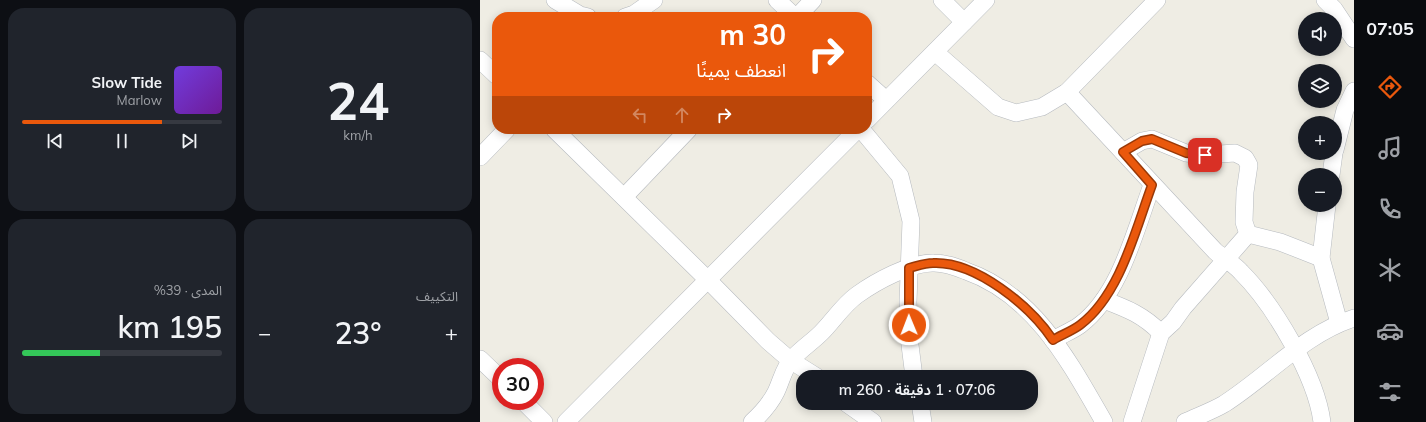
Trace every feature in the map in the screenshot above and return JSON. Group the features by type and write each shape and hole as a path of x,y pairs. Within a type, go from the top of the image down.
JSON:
{"street":[{"path":"555,0 575,12"},
{"path":"637,12 654,0"},
{"path":"777,0 790,12"},
{"path":"801,12 813,0"},
{"path":"942,0 964,22"},
{"path":"872,115 986,0"},
{"path":"935,52 998,107 1016,113 1042,107 1067,92 1157,0"},
{"path":"1325,0 1334,9 1354,39"},
{"path":"480,60 492,71"},
{"path":"872,87 886,100"},
{"path":"1342,122 1345,110 1354,91"},
{"path":"1067,92 1215,251 1241,271 1262,295 1296,350 1319,405 1322,422"},
{"path":"480,157 502,134"},
{"path":"559,134 768,341 790,360 806,370"},
{"path":"624,197 684,134"},
{"path":"566,422 855,134"},
{"path":"864,134 900,176 911,222 909,337 913,370"},
{"path":"1123,152 1142,141 1152,139 1186,153 1205,155 1235,153 1245,158 1248,165 1244,192 1244,222 1248,234"},
{"path":"1053,340 1080,324 1104,300 1129,250 1152,185"},
{"path":"1185,422 1224,404 1321,332 1346,321 1321,258 1326,212"},
{"path":"1248,234 1280,242 1321,258"},
{"path":"1132,422 1161,333 1173,322 1183,308 1248,234"},
{"path":"752,422 765,410 776,393 790,360 821,333 845,305 856,295 888,277 909,268 933,263 951,265 980,275 1003,290 1027,309 1053,340 1074,370 1104,422"},
{"path":"1104,300 1132,311 1148,320 1161,333"},
{"path":"480,359 492,371"},
{"path":"532,410 544,422"},
{"path":"856,410 873,422"},
{"path":"921,410 923,422"}],"route":[{"path":"909,325 909,268 933,263 951,265 980,275 1003,290 1027,309 1053,340 1080,324 1104,300 1129,250 1152,185 1123,152 1142,141 1152,139 1186,153 1205,155"}]}
